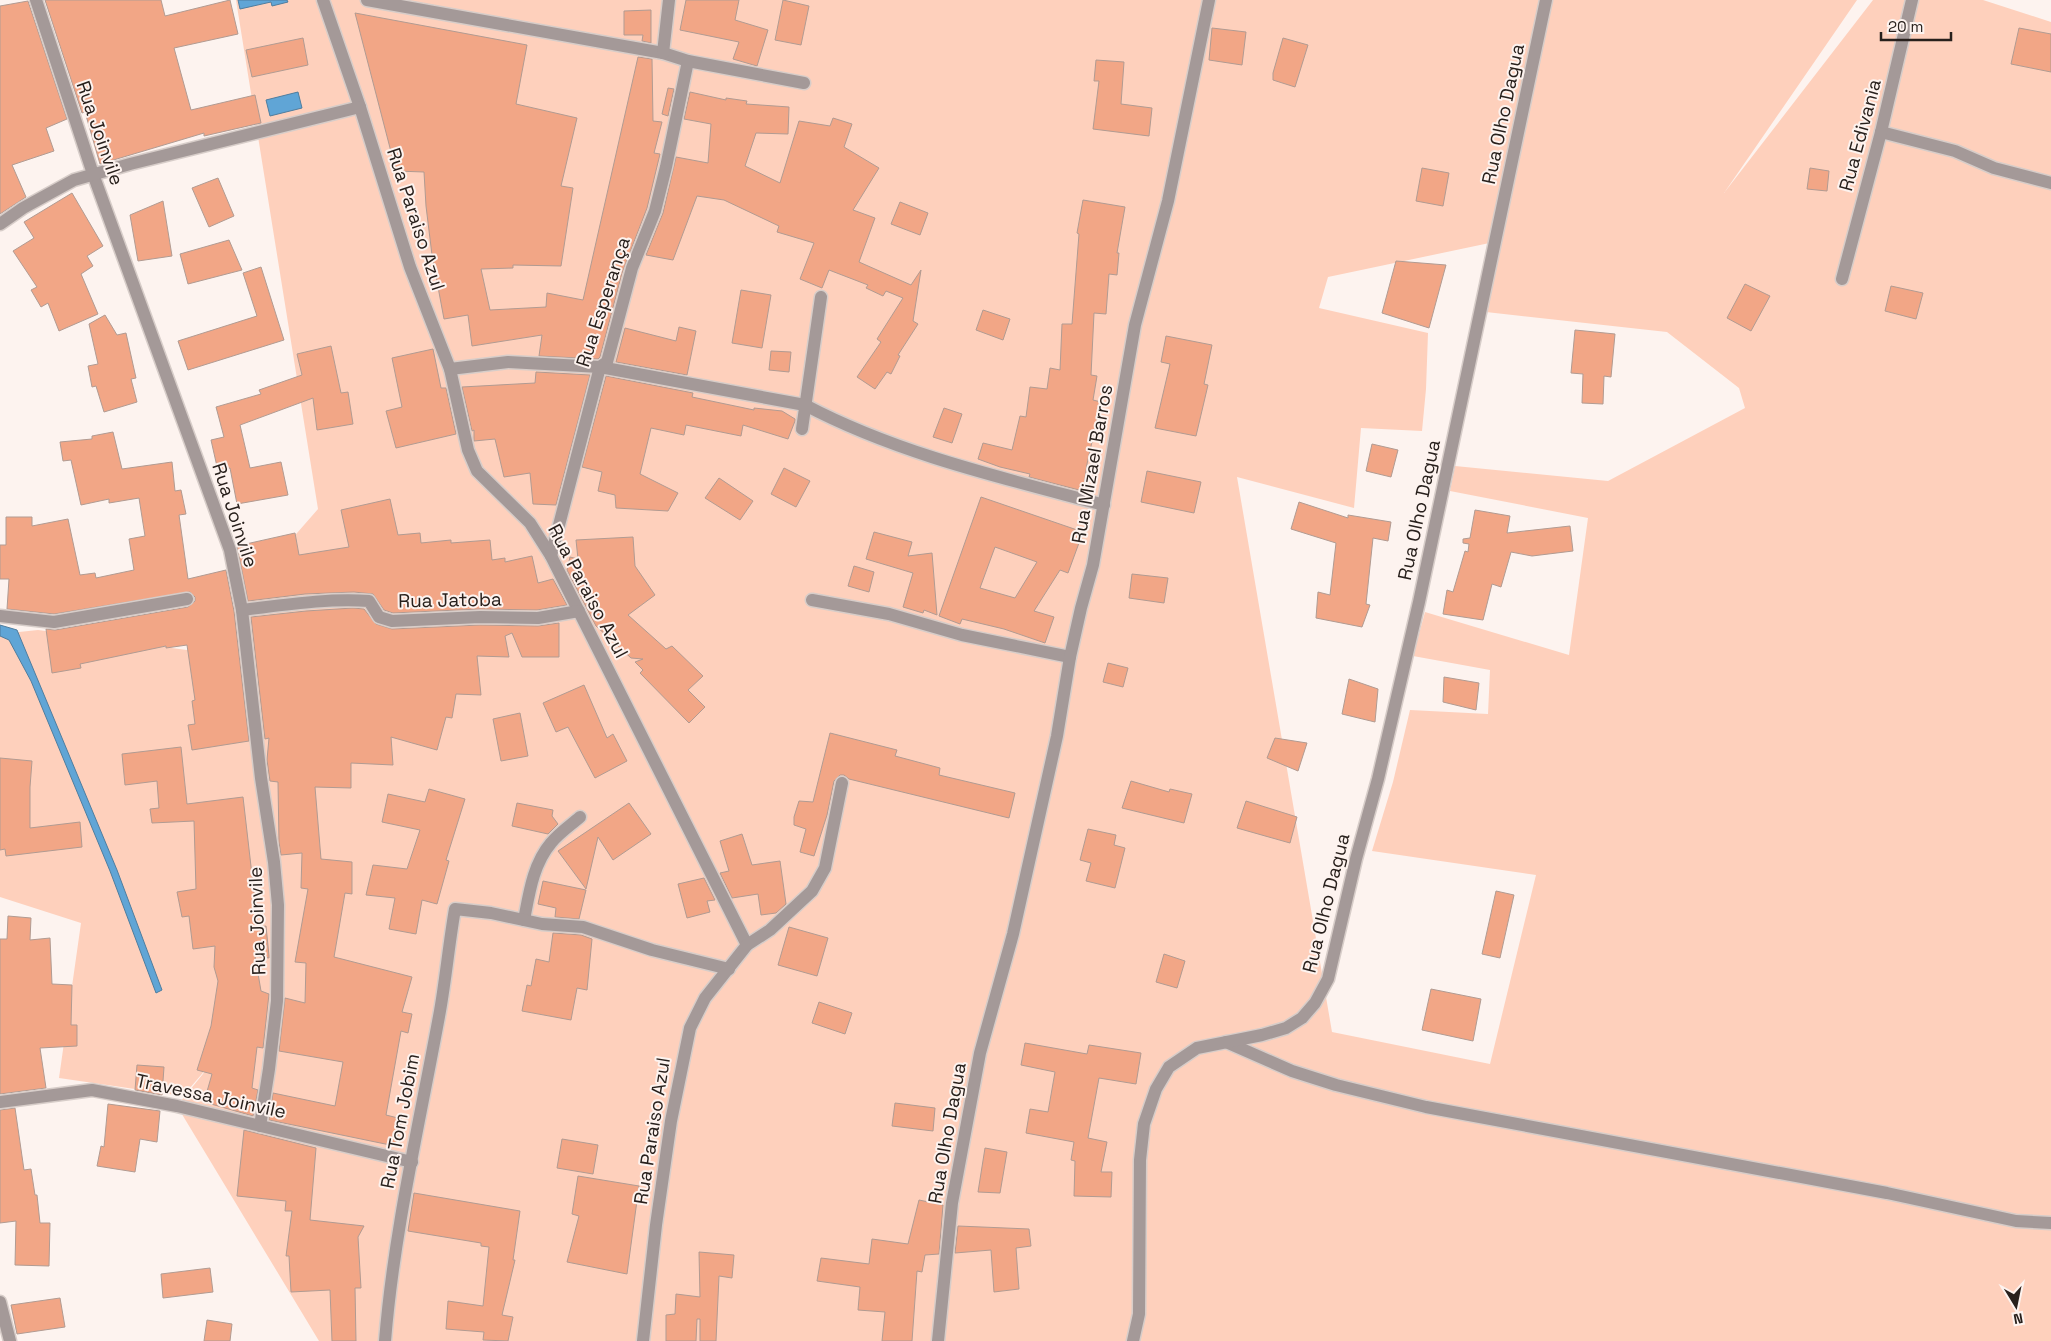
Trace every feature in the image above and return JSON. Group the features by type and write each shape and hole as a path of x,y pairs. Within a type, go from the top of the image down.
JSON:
{"street":[{"name":"Rua Joinvile","path":"36,0 93,174 230,550 242,610 278,905 277,1001 260,1126"},
{"name":"Rua Paraiso Azul","path":"324,0 410,267 450,369 468,450 477,471 530,523 551,556 747,945"},
{"path":"367,0 663,53 688,61 804,83"},
{"path":"663,53 669,0"},
{"name":"Rua Mizael Barros","path":"1013,934 1057,736 1070,657 1093,565 1135,326 1168,201 1209,0"},
{"name":"Rua Olho Dagua","path":"1226,1042 1286,1028 1302,1018 1315,1003 1328,979 1356,859 1378,780 1419,602 1483,292 1523,118 1546,0"},
{"name":"Rua Edivania","path":"1842,279 1881,132 1912,0"},
{"name":"Rua Esperança","path":"551,556 600,367 607,362 632,268 655,211 672,141 688,61"},
{"path":"0,224 50,192 74,180 360,108"},
{"path":"1881,132 1955,151 1994,168 2051,183"},
{"path":"802,429 821,297"},
{"path":"450,369 508,362 600,367 805,404 827,416 906,448 1104,505"},
{"path":"0,616 54,622 187,598"},
{"name":"Rua Jatoba","path":"242,610 361,600 369,601 379,618 392,621 480,617 538,618 579,611"},
{"path":"812,600 889,614 962,635 1070,657"},
{"name":"Rua Paraiso Azul","path":"643,1341 671,1121 690,1028 705,998 747,945 770,930 812,891 825,868 842,783"},
{"path":"580,817 550,843 540,860 532,880 524,920 542,924 583,927 652,950 729,969"},
{"name":"Rua Tom Jobim","path":"384,1341 395,1254 441,1008 455,909 491,913 524,920"},
{"name":"Rua Olho Dagua","path":"938,1341 952,1203 962,1146 980,1053 1013,934"},
{"path":"1133,1341 1139,1314 1140,1160 1144,1124 1156,1089 1169,1067 1197,1048 1226,1042 1292,1071 1336,1085 1426,1107 1878,1191 2016,1221 2051,1223"},
{"name":"Travessa Joinvile","path":"0,1102 92,1090 177,1106 412,1162"},
{"path":"0,1302 10,1341"}],"shaded area":[{"path":"236,0 1857,0 1724,193 1873,0 1983,0 2051,22 2051,1341 319,1341 177,1106 219,1054 183,1096 59,1078 81,923 0,897 0,634 38,630 194,651 318,509","holes":["1499,241 1486,312 1667,332 1739,388 1745,408 1608,481 1455,466 1450,491 1588,518 1569,655 1425,612 1413,656 1490,670 1488,714 1410,710 1393,782 1372,851 1536,875 1490,1064 1332,1032 1237,477 1354,508 1361,428 1422,431 1428,333 1319,308 1328,277"]}],"water":[{"path":"238,0 287,0 288,2 272,6 271,2 240,9"},
{"path":"298,92 302,108 270,116 266,100"},
{"path":"0,625 17,630 117,870 162,990 156,993 110,871 31,681 9,640 0,636"}],"building":[{"path":"45,0 161,0 165,16 230,0 238,34 174,48 191,110 255,95 261,123 204,136 204,133 100,164 85,112 82,113"},
{"path":"686,0 739,0 735,20 768,30 757,66 733,59 739,42 680,30"},
{"path":"783,0 809,6 801,45 775,40"},
{"path":"28,1 67,119 46,128 54,151 12,165 26,197 0,214 0,6"},
{"path":"651,10 651,43 642,41 643,35 624,35 624,11"},
{"path":"355,13 527,45 516,104 577,118 561,186 573,188 561,266 513,265 513,268 481,269 490,310 546,307 547,293 583,300 638,57 652,59 653,121 662,122 654,153 660,154 647,208 622,273 598,359 539,356 542,335 472,346 468,315 444,319 432,255 424,172 396,171"},
{"path":"1212,28 1246,32 1242,65 1209,60"},
{"path":"2019,28 2051,34 2051,72 2011,64"},
{"path":"303,38 308,65 252,77 246,50"},
{"path":"1283,38 1308,45 1295,87 1273,80 1273,73"},
{"path":"1096,60 1124,62 1121,104 1152,108 1149,136 1093,129 1099,81 1094,81"},
{"path":"668,88 674,89 668,116 662,114"},
{"path":"690,92 726,100 726,98 747,101 746,104 789,107 788,134 756,133 745,166 780,183 799,121 830,126 833,118 852,124 844,147 879,168 853,210 875,218 859,262 911,285 921,270 913,321 918,324 898,355 900,356 891,374 887,372 875,389 857,377 881,342 877,339 903,298 886,291 883,296 866,288 868,285 829,270 822,288 800,279 814,243 777,232 779,226 724,200 697,196 673,260 646,255 663,213 676,157 708,163 711,124 684,119"},
{"path":"1422,168 1449,173 1443,206 1416,201"},
{"path":"1810,168 1829,171 1827,191 1807,189"},
{"path":"218,178 234,216 209,227 192,188"},
{"path":"72,193 103,246 87,256 93,266 81,274 98,314 59,331 48,303 41,307 31,290 37,287 13,251 34,238 24,222"},
{"path":"1083,200 1125,207 1117,253 1119,253 1117,275 1109,274 1106,314 1094,313 1091,375 1097,376 1093,400 1101,402 1083,491 1029,477 1030,474 1000,467 978,459 983,443 1012,450 1020,416 1026,417 1030,387 1047,389 1050,368 1060,370 1062,324 1072,324 1079,234 1077,233"},
{"path":"163,201 172,256 138,261 130,215"},
{"path":"900,202 928,213 920,235 891,224"},
{"path":"229,240 242,270 188,284 180,254"},
{"path":"1396,261 1446,265 1429,328 1382,313"},
{"path":"261,267 284,340 188,370 178,341 257,316 243,273"},
{"path":"1745,284 1770,296 1751,331 1727,318"},
{"path":"1891,286 1923,293 1916,319 1885,311"},
{"path":"741,290 771,295 762,348 732,343"},
{"path":"983,310 1010,319 1003,340 976,330"},
{"path":"105,315 117,335 126,333 136,378 131,379 137,402 104,412 96,386 92,387 88,366 98,364 89,324"},
{"path":"679,327 696,331 687,375 616,362 625,328 676,341"},
{"path":"1575,330 1615,334 1611,377 1604,376 1603,404 1582,403 1583,374 1571,373"},
{"path":"1166,336 1212,345 1204,384 1208,385 1196,436 1155,428 1170,364 1161,362"},
{"path":"331,346 341,393 348,392 353,424 317,430 313,398 240,425 250,468 281,462 288,495 237,504 230,468 218,471 211,440 224,437 216,407 261,394 259,390 302,375 297,354"},
{"path":"433,349 441,388 446,388 456,434 396,448 386,411 402,407 392,358"},
{"path":"771,351 791,352 789,372 769,370"},
{"path":"536,372 590,375 556,505 533,504 530,473 504,477 495,439 474,441 474,430 472,431 462,387 535,383"},
{"path":"606,376 693,393 692,397 754,410 754,408 782,411 795,419 795,421 788,439 743,425 741,436 686,425 684,435 651,428 640,474 678,493 668,511 616,508 615,495 598,491 602,472 582,467"},
{"path":"944,408 962,414 952,443 933,437"},
{"path":"113,432 122,469 172,462 175,491 181,490 186,514 179,515 188,579 226,570 234,611 249,741 192,750 188,725 195,724 192,701 195,700 187,645 166,648 166,646 80,664 81,668 52,673 46,629 55,630 188,607 195,601 195,597 190,592 54,614 7,609 9,579 0,579 0,545 6,545 6,517 32,517 32,526 68,519 80,575 95,573 96,578 134,570 129,539 145,536 139,498 109,503 109,499 81,505 71,460 63,461 60,442 92,439 92,436"},
{"path":"1372,444 1398,450 1391,477 1366,471"},
{"path":"784,468 810,481 796,507 771,494"},
{"path":"1147,471 1201,482 1194,513 1141,502"},
{"path":"719,478 753,501 740,520 705,498"},
{"path":"981,497 1083,532 1068,573 1060,570 1034,611 1054,617 1045,643 1004,629 962,619 960,624 939,616","holes":["995,547 1037,562 1015,598 980,588"]},
{"path":"390,499 398,535 420,533 421,543 451,540 451,543 490,540 492,560 505,558 505,562 532,556 538,583 553,579 567,605 537,610 480,609 393,613 384,610 373,594 354,592 305,594 248,601 237,546 295,533 299,555 349,547 341,510"},
{"path":"1299,502 1348,518 1348,515 1391,522 1388,541 1373,538 1366,604 1370,605 1362,627 1316,618 1318,592 1330,595 1336,543 1291,529"},
{"path":"1475,510 1510,516 1507,533 1570,526 1573,551 1532,556 1511,552 1501,587 1492,584 1483,620 1443,614 1447,590 1453,592 1465,551 1468,552 1469,544 1463,543 1463,539 1470,538"},
{"path":"874,532 912,542 908,556 932,553 937,615 924,610 923,613 903,607 913,573 866,559"},
{"path":"633,537 635,566 655,595 628,615 666,649 672,646 703,676 688,690 705,707 689,723 640,673 643,670 635,662 643,659 631,658 596,626 567,570 570,557 578,559 576,540"},
{"path":"854,566 874,572 869,592 848,586"},
{"path":"1132,574 1168,578 1164,603 1129,598"},
{"path":"353,608 364,609 376,624 392,629 480,625 538,626 559,623 559,657 522,657 512,633 505,636 509,657 477,656 481,695 456,694 452,718 446,717 437,750 391,737 393,765 351,763 351,788 315,787 321,859 352,862 352,894 345,893 334,957 412,977 402,1012 412,1014 408,1033 401,1031 386,1115 402,1119 395,1146 269,1120 273,1093 335,1106 343,1062 279,1051 285,998 305,1003 306,963 295,962 308,889 301,888 302,853 281,855 278,782 270,781 267,760 269,738 265,739 251,617"},
{"path":"1108,663 1128,668 1123,687 1103,682"},
{"path":"1444,677 1479,683 1476,710 1443,702"},
{"path":"1349,679 1378,689 1375,722 1342,714"},
{"path":"584,685 607,738 613,734 627,761 595,778 568,727 556,732 543,703"},
{"path":"520,713 528,756 501,761 493,719"},
{"path":"830,733 897,750 895,756 940,768 939,775 1015,793 1009,818 849,779 844,775 840,775 834,781 827,815 814,856 800,852 806,829 794,825 794,817 799,801 813,802"},
{"path":"1275,738 1307,743 1298,771 1267,758"},
{"path":"181,747 187,804 243,797 258,927 266,926 269,956 269,958 255,956 261,991 269,994 263,1048 257,1047 252,1088 258,1090 253,1116 204,1102 212,1074 197,1070 211,1026 218,981 214,967 215,946 193,949 189,916 182,917 177,892 196,889 194,821 152,823 150,809 159,808 157,781 125,785 122,754"},
{"path":"0,758 32,761 30,828 80,822 82,847 6,856 5,849 0,850"},
{"path":"1131,781 1169,792 1170,789 1192,794 1184,823 1122,808"},
{"path":"429,789 465,799 446,860 449,861 437,904 422,900 416,934 389,929 395,898 366,895 373,865 407,869 420,830 382,822 388,794 425,802"},
{"path":"1246,801 1297,817 1290,843 1237,828"},
{"path":"517,803 553,810 552,816 558,824 548,834 512,826"},
{"path":"629,803 651,834 613,860 598,837 586,889 558,851"},
{"path":"1088,829 1116,835 1114,845 1125,848 1115,888 1086,881 1091,863 1080,860"},
{"path":"742,834 752,865 780,861 786,904 776,913 761,915 758,894 732,898 720,873 729,871 720,841"},
{"path":"704,878 715,900 707,901 710,912 687,918 678,884"},
{"path":"543,881 586,890 579,919 555,917 556,908 538,904"},
{"path":"1496,891 1514,895 1500,958 1482,954"},
{"path":"8,916 31,918 30,940 50,938 52,984 72,985 71,1025 77,1025 77,1046 40,1048 46,1088 0,1094 0,939 7,939"},
{"path":"789,927 828,938 817,976 778,965"},
{"path":"553,933 581,935 592,939 587,990 577,988 571,1020 522,1011 527,985 531,986 536,959 549,962"},
{"path":"1164,954 1185,961 1177,988 1156,982"},
{"path":"1431,989 1481,999 1473,1041 1422,1030"},
{"path":"819,1002 852,1013 845,1034 812,1023"},
{"path":"1025,1043 1087,1054 1089,1045 1141,1053 1136,1084 1099,1078 1088,1138 1107,1142 1101,1172 1112,1172 1111,1197 1074,1196 1075,1161 1071,1160 1074,1142 1026,1133 1030,1109 1048,1112 1055,1072 1021,1065"},
{"path":"137,1065 164,1067 162,1095 135,1090"},
{"path":"895,1103 935,1108 933,1131 892,1126"},
{"path":"108,1104 160,1111 157,1142 140,1139 135,1172 97,1166 101,1146 104,1147"},
{"path":"15,1108 24,1170 31,1169 35,1195 37,1195 40,1223 50,1223 49,1266 15,1265 16,1221 0,1223 0,1110"},
{"path":"244,1130 316,1148 310,1220 364,1226 358,1237 361,1288 355,1288 356,1341 332,1341 330,1290 291,1292 289,1256 286,1256 292,1211 285,1211 286,1201 237,1196"},
{"path":"562,1139 598,1145 593,1174 557,1168"},
{"path":"985,1148 1007,1152 1000,1193 978,1192"},
{"path":"578,1176 639,1186 627,1274 567,1262 579,1216 572,1214"},
{"path":"414,1193 520,1211 513,1260 515,1260 502,1315 513,1317 508,1341 483,1340 484,1332 446,1329 448,1301 483,1306 489,1247 481,1246 481,1243 408,1231"},
{"path":"919,1200 943,1205 939,1254 925,1255 922,1272 917,1271 912,1341 882,1341 885,1312 858,1310 860,1287 817,1281 821,1258 869,1264 872,1239 908,1244"},
{"path":"958,1226 1029,1229 1031,1246 1016,1248 1019,1289 994,1292 991,1250 955,1253"},
{"path":"699,1252 734,1255 732,1278 719,1276 716,1341 700,1341 700,1319 697,1319 696,1341 666,1341 666,1315 675,1314 676,1294 700,1297"},
{"path":"210,1268 213,1292 163,1298 161,1274"},
{"path":"60,1298 65,1327 17,1334 11,1305"},
{"path":"207,1320 232,1324 230,1341 204,1341"}]}
